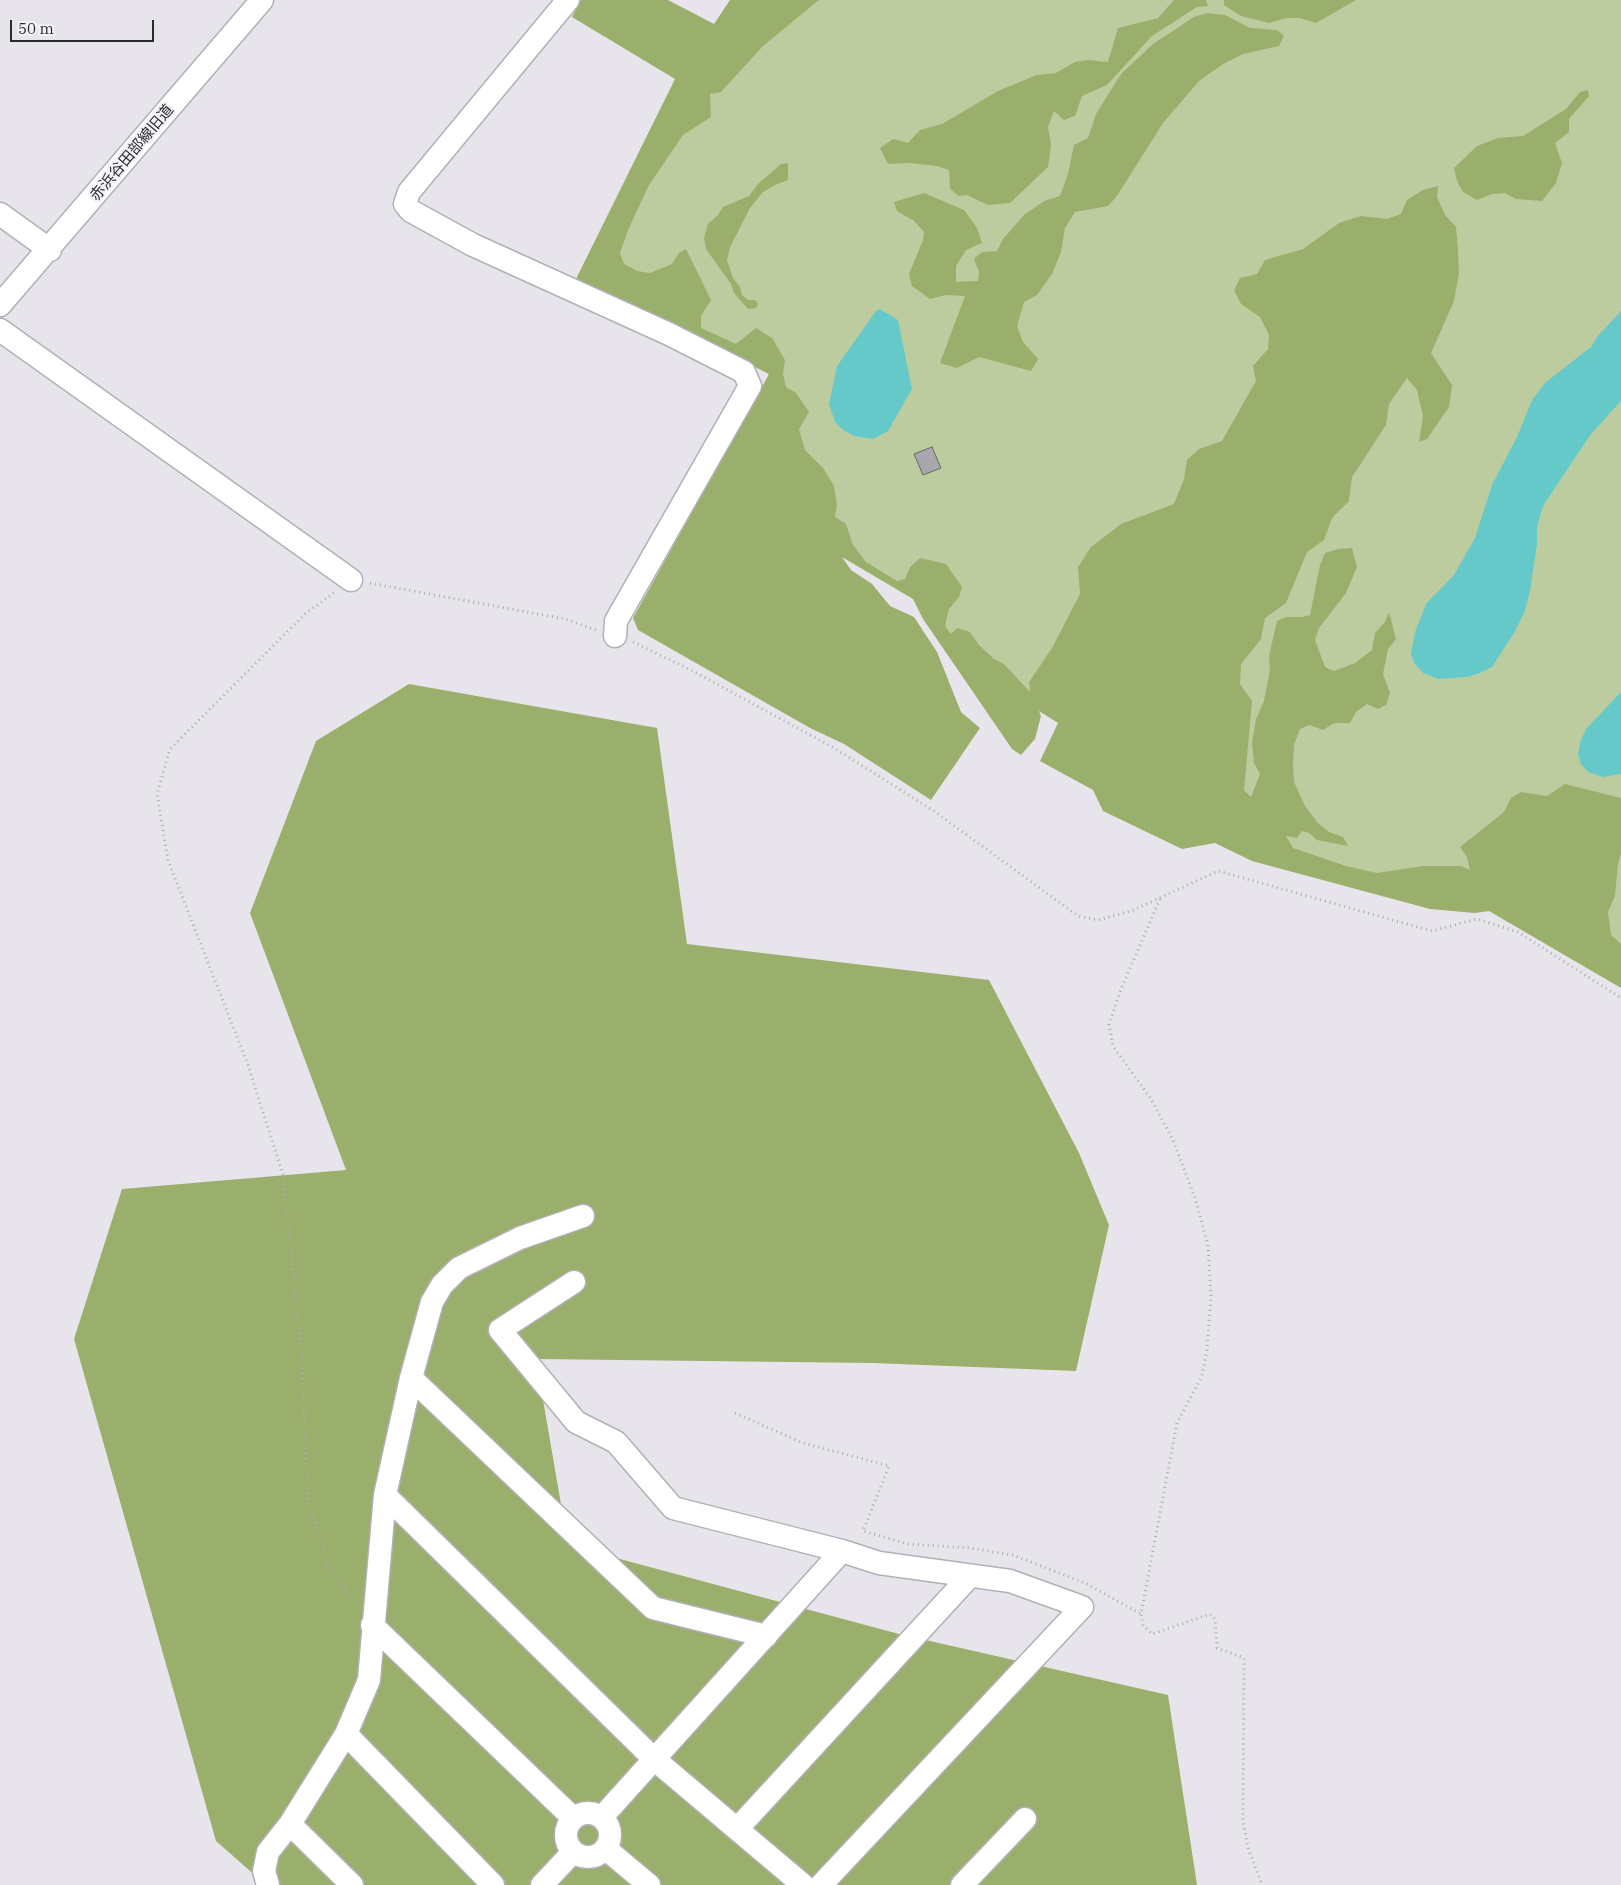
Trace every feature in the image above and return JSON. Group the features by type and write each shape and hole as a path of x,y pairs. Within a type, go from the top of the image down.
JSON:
{"street":[{"name":"赤浜谷田部線旧道","path":"0,305 50,250 262,0"},
{"path":"568,0 409,192 405,204 411,212 473,245 670,334 744,372 750,386 616,621 615,636"},
{"path":"0,214 50,250"},
{"path":"0,330 351,580"},
{"path":"268,1885 264,1871 268,1852 290,1824 346,1734 369,1680 372,1625 385,1495 411,1378 432,1302 442,1285 460,1268 520,1238 583,1216"},
{"path":"574,1282 500,1330 576,1422 616,1442 674,1508 842,1551 879,1564 1010,1581 1082,1607 821,1885"},
{"path":"411,1378 653,1608 766,1636"},
{"path":"385,1495 654,1758 802,1885"},
{"path":"602,1817 842,1551"},
{"path":"737,1829 970,1576"},
{"path":"372,1625 573,1818"},
{"path":"346,1734 493,1885"},
{"path":"587,1812 602,1817 607,1822 610,1836 606,1849 600,1854 586,1858 573,1852 568,1846 565,1831 573,1818 587,1812"},
{"path":"962,1885 1025,1820"},
{"path":"290,1824 352,1885"},
{"path":"606,1849 649,1885"},
{"path":"542,1885 573,1852"}],"path":[{"path":"372,1625 328,1564 308,1502 301,1348 283,1175 248,1065 168,860 157,794 170,749 306,613 351,580 565,619 644,645 834,748 934,811 1078,916 1098,920 1131,911 1218,871 1432,930 1477,919 1518,932 1621,998"},
{"path":"1160,899 1121,989 1109,1024 1113,1046 1151,1099 1172,1140 1195,1198 1208,1245 1211,1297 1207,1349 1202,1376 1177,1422 1141,1614 1143,1625 1152,1634 1210,1614 1215,1619 1217,1648 1244,1658 1243,1820 1248,1848 1262,1885"},
{"path":"736,1413 803,1442 889,1466 863,1531"}],"green space":[{"path":"581,0 668,0 714,24 730,0 819,0 763,46 721,92 710,94 711,117 683,135 649,185 628,230 620,253 624,264 637,271 650,273 672,264 679,253 686,249 711,300 701,316 701,328 736,344 756,328 772,338 785,360 783,374 786,387 796,393 809,412 799,429 805,450 823,468 834,486 837,505 835,517 846,524 853,545 866,562 897,581 905,579 910,567 920,558 946,564 962,587 959,597 949,609 945,626 951,634 957,628 970,632 979,645 994,659 1004,664 1030,692 1029,682 1052,648 1080,594 1078,567 1091,547 1121,524 1174,504 1184,479 1187,460 1199,449 1222,441 1256,381 1253,366 1268,349 1269,335 1260,317 1241,304 1234,290 1240,278 1257,274 1265,260 1303,249 1339,223 1361,216 1387,219 1401,214 1407,200 1423,190 1438,186 1437,197 1445,215 1456,227 1458,250 1459,273 1454,301 1431,353 1452,385 1449,407 1427,439 1419,442 1423,416 1417,390 1407,378 1389,404 1386,425 1352,477 1349,501 1332,518 1324,540 1307,552 1286,603 1265,618 1261,639 1241,664 1240,684 1252,701 1244,790 1251,797 1260,774 1254,763 1252,743 1256,719 1264,701 1270,670 1269,656 1277,621 1286,617 1310,615 1320,565 1325,553 1338,549 1352,548 1357,567 1346,593 1319,628 1315,640 1325,667 1334,671 1355,663 1372,650 1375,633 1385,622 1389,612 1396,639 1388,649 1383,674 1390,693 1386,705 1378,709 1367,704 1356,712 1350,723 1334,723 1323,730 1309,725 1300,729 1294,745 1294,782 1305,806 1318,823 1329,832 1343,837 1348,846 1317,840 1309,833 1302,831 1297,838 1286,836 1293,848 1346,866 1377,873 1423,866 1461,866 1470,870 1467,857 1460,847 1504,812 1511,798 1521,792 1547,796 1565,784 1621,798 1621,854 1618,863 1615,896 1608,912 1611,935 1621,944 1621,988 1489,911 1475,913 1430,909 1252,861 1215,843 1182,849 1103,811 1093,790 1040,761 1058,723 1039,711 1041,716 1035,739 1021,755 1012,749 923,619 913,599 842,557 851,570 872,584 890,606 914,617 937,652 961,712 980,728 931,800 844,744 810,728 638,630 633,618 769,374 576,279 675,79 572,17"},
{"path":"743,0 1621,0 1621,978 1497,895 1355,880 1201,820 1132,725 975,688 915,597 786,518 776,370 583,279"},
{"path":"1174,0 1206,0 1208,6 1197,7 1152,36 1107,85 1082,96 1075,116 1064,120 1054,111 1048,127 1051,145 1048,167 1010,203 988,205 967,195 959,196 950,189 949,170 937,166 910,163 888,164 880,148 893,139 908,143 920,130 942,124 998,91 1037,75 1056,73 1075,62 1088,60 1108,62 1118,28 1158,18"},
{"path":"1224,0 1356,0 1316,23 1300,18 1287,18 1269,23 1241,16 1224,5"},
{"path":"1207,13 1225,15 1250,28 1277,30 1284,36 1279,46 1243,54 1223,64 1199,81 1163,123 1117,196 1108,206 1075,212 1065,228 1061,252 1052,274 1037,295 1024,302 1017,326 1023,342 1038,359 1031,371 979,357 957,368 940,363 965,296 946,295 930,299 912,286 909,274 923,240 924,232 914,221 897,211 894,202 924,193 964,210 977,228 982,243 966,250 956,266 956,282 978,281 979,272 974,259 982,252 997,251 1003,239 1024,215 1044,201 1060,196 1068,174 1074,145 1088,138 1096,114 1121,74 1153,44 1194,17"},
{"path":"1588,90 1589,96 1569,119 1569,132 1555,143 1562,163 1556,183 1542,201 1516,199 1505,193 1492,194 1477,200 1463,192 1457,181 1454,168 1477,146 1498,138 1523,136 1566,109 1580,92"},
{"path":"788,163 788,180 763,192 750,208 730,247 727,260 733,278 740,287 742,295 748,300 755,300 758,304 756,308 748,309 734,293 731,284 706,249 704,238 708,224 718,215 723,207 749,196 758,184 781,164"},
{"path":"409,684 657,728 687,944 989,980 1079,1153 1109,1225 1076,1371 873,1363 536,1359 568,1545 899,1634 1168,1695 1197,1885 266,1885 216,1841 74,1339 122,1189 346,1170 250,913 316,741"}],"water":[{"path":"880,309 898,320 912,389 888,431 873,439 854,436 843,430 835,422 829,404 837,366 876,311"},
{"path":"1621,311 1621,401 1591,434 1543,506 1537,527 1537,544 1530,591 1525,611 1514,633 1492,667 1480,673 1467,677 1438,679 1423,673 1415,664 1411,654 1415,632 1426,604 1454,575 1475,538 1492,485 1517,437 1532,400 1546,382 1591,347 1597,337"},
{"path":"1621,692 1621,774 1603,777 1588,772 1581,764 1578,754 1580,742 1586,729"}],"building":[{"path":"932,447 941,468 923,475 914,454"}]}
